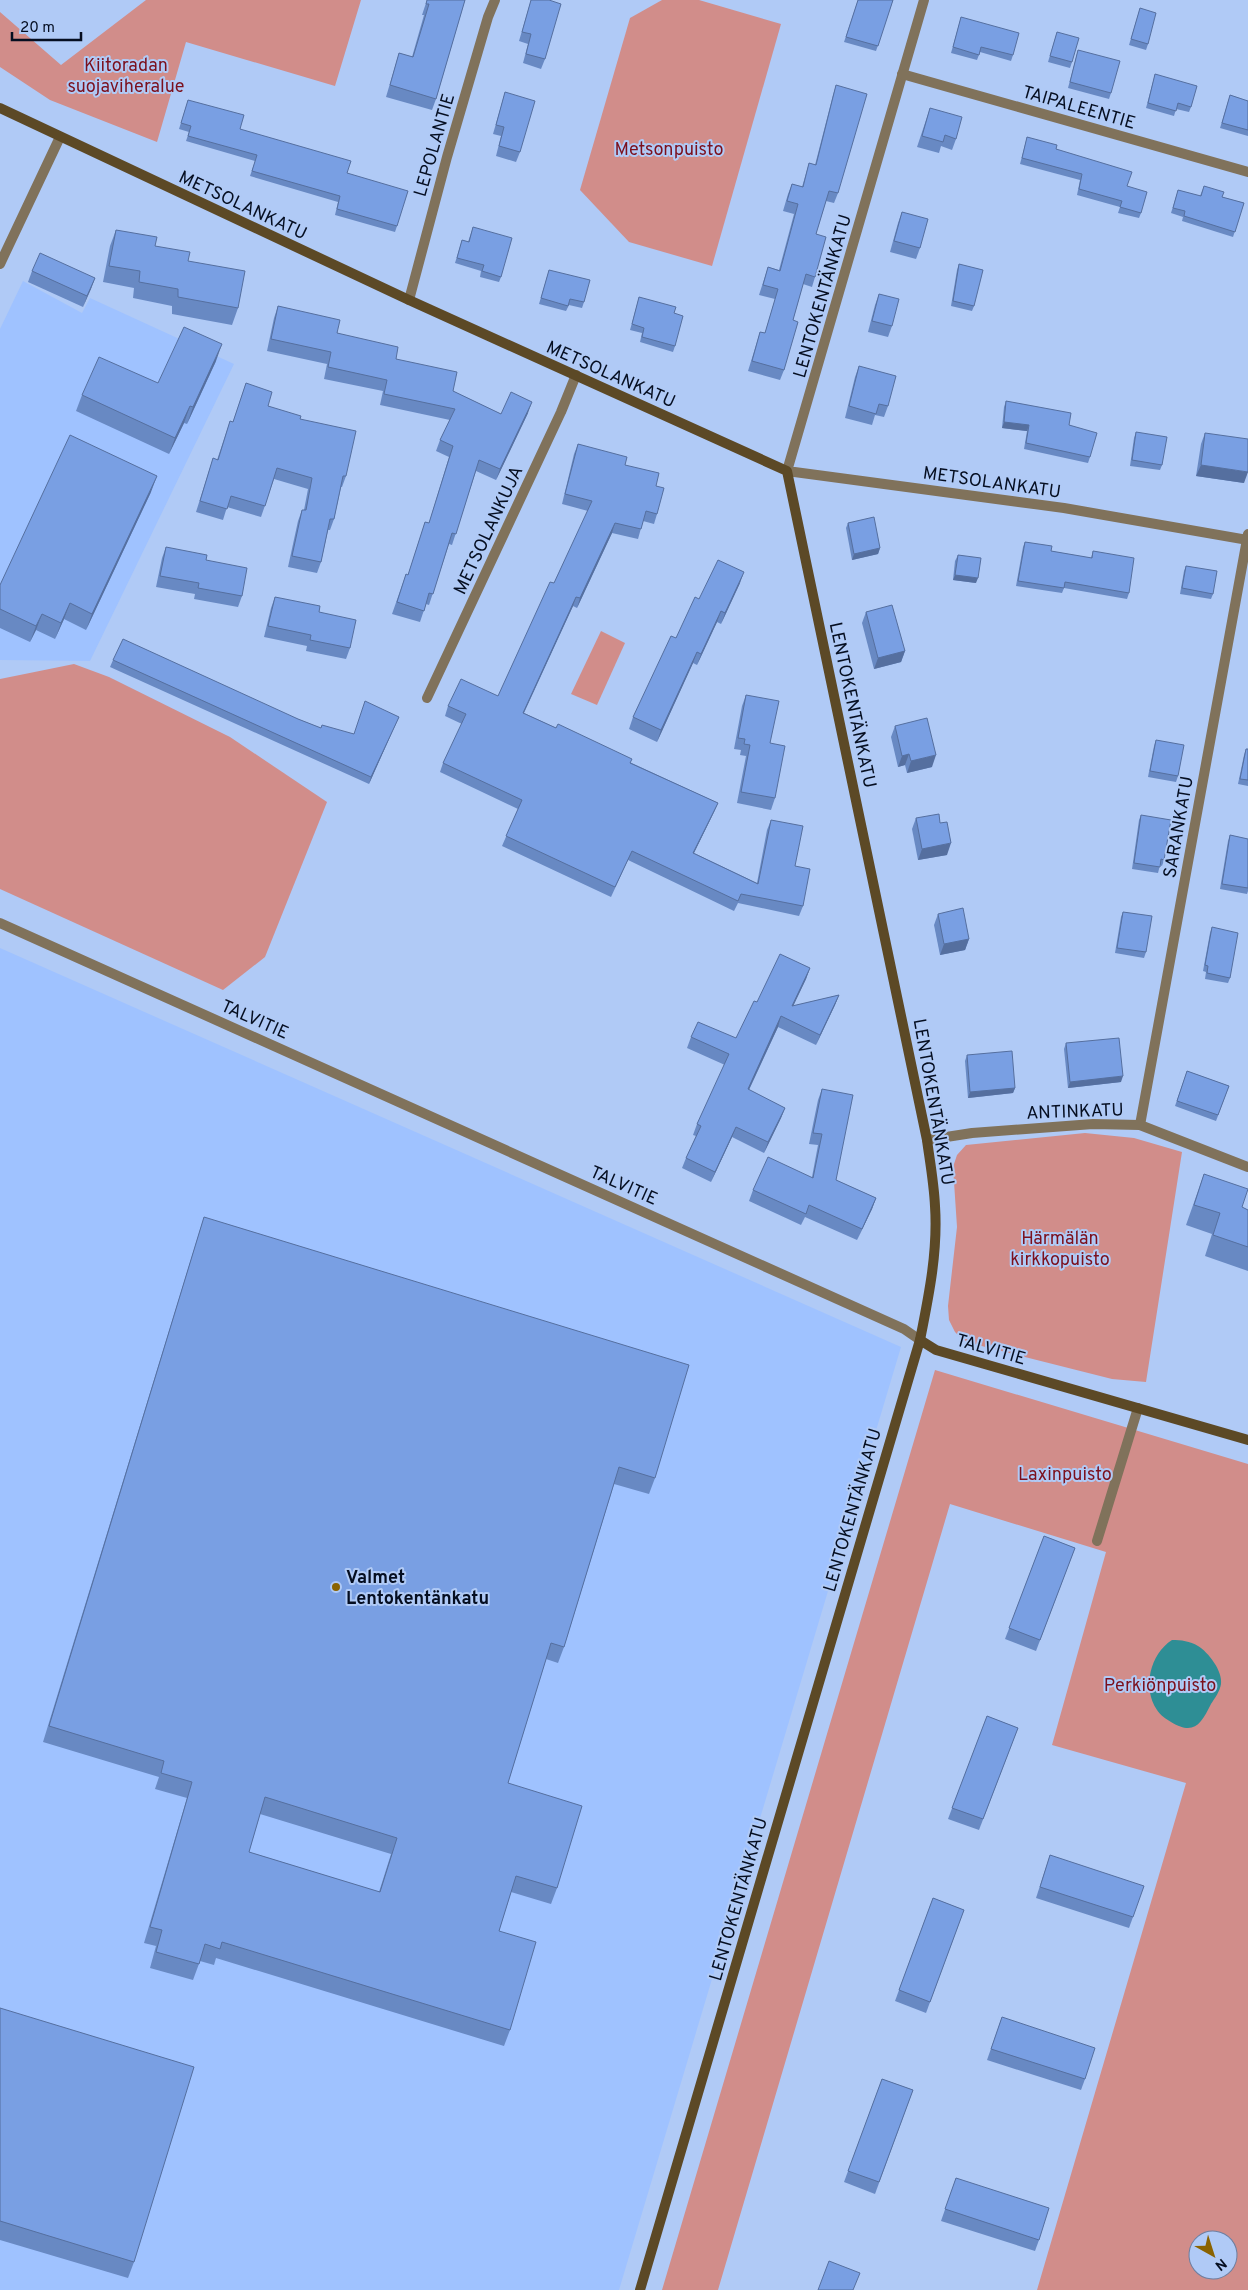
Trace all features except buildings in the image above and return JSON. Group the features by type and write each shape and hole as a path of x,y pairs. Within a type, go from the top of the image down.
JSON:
{"street":[{"name":"LEPOLANTIE","path":"409,300 455,129 488,17 496,0"},
{"name":"LENTOKENTÄNKATU","path":"640,2290 920,1340 930,1294 936,1246 935,1205 927,1140 787,471 924,0"},
{"name":"TAIPALEENTIE","path":"902,74 1248,172"},
{"name":"METSOLANKATU","path":"0,108 409,300 787,471 1064,508 1247,538"},
{"path":"0,264 60,137"},
{"name":"METSOLANKUJA","path":"427,698 561,412 576,376"},
{"name":"SARANKATU","path":"1140,1126 1247,538"},
{"name":"TALVITIE","path":"0,922 887,1321 936,1350 1248,1440"},
{"name":"ANTINKATU","path":"927,1140 972,1133 1092,1124 1140,1126 1248,1167"},
{"path":"1097,1541 1138,1408"}],"shaded area":[{"path":"23,281 82,313 90,298 234,364 90,661 0,660 0,329"},
{"path":"0,948 901,1347 619,2290 0,2290"},
{"path":"1172,1640 1195,1644 1210,1657 1220,1673 1221,1684 1218,1692 1204,1717 1196,1726 1191,1728 1179,1726 1161,1715 1152,1701 1150,1692 1149,1682 1154,1662 1164,1646"}],"green space":[{"name":"Kiitoradan suojaviheralue","path":"146,0 361,0 335,86 186,42 157,142 50,100 0,67 0,12 61,65"},
{"name":"Metsonpuisto","path":"662,0 699,0 781,24 712,266 629,242 580,190 630,18"},
{"path":"601,631 625,643 597,705 571,694"},
{"path":"74,664 109,677 230,737 327,802 265,957 223,990 0,889 0,679"},
{"name":"Härmälän kirkkopuisto","path":"1085,1133 1134,1138 1182,1152 1146,1382 1112,1379 970,1343 962,1339 955,1332 949,1320 948,1306 957,1227 953,1167 957,1155 966,1145"},
{"name":"Perkiönpuisto","path":"935,1370 1248,1464 1248,2290 1037,2290 1186,1783 1052,1745 1106,1552 950,1504 718,2290 662,2290"}],"place":[{"name":"Valmet Lentokentänkatu","path":"336,1587"}],"park label":[{"name":"Laxinpuisto","path":"1065,1474"}]}
